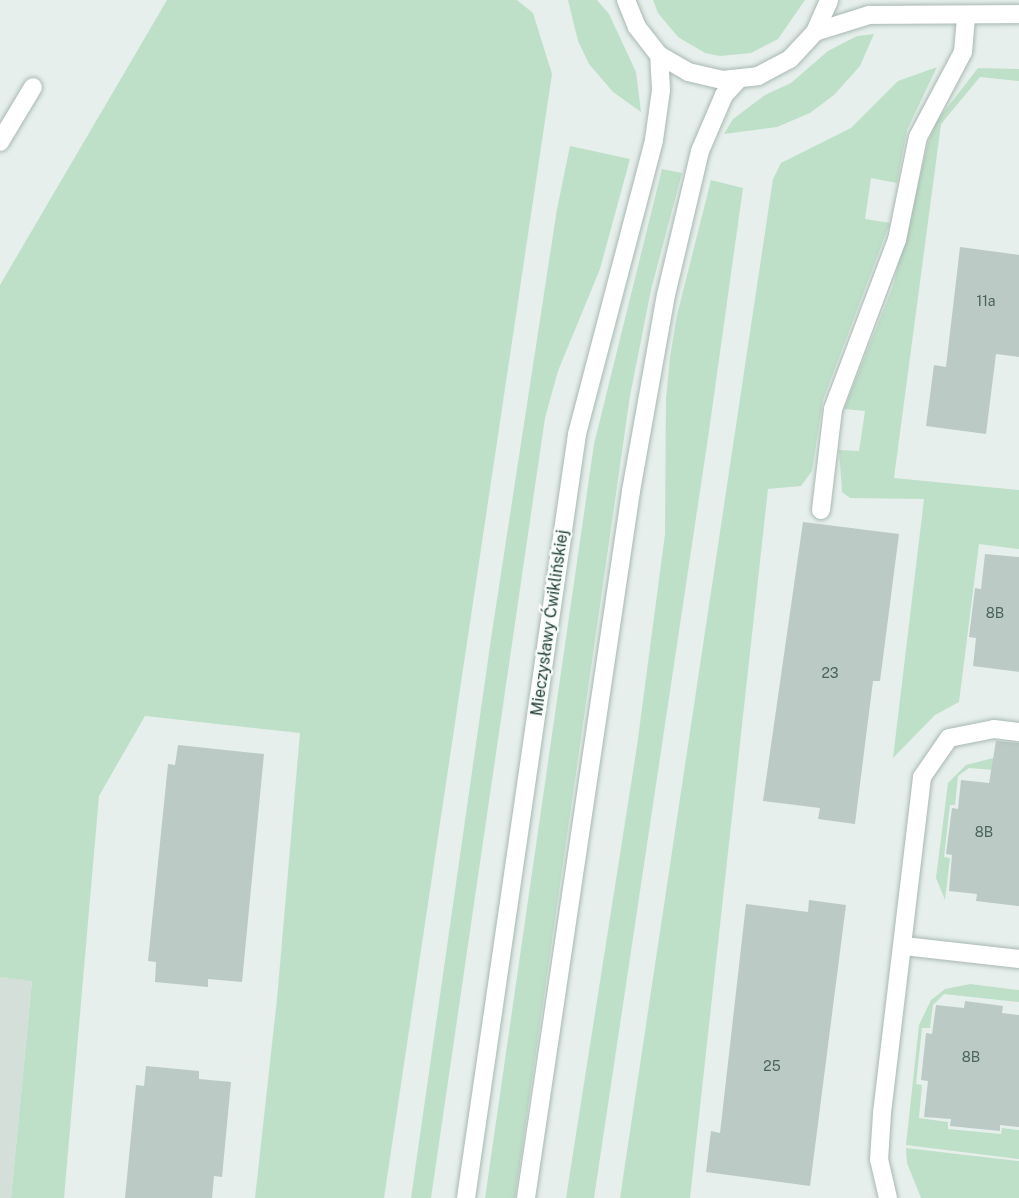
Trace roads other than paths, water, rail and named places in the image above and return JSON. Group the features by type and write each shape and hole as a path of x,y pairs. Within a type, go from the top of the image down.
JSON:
{"street":[{"path":"626,0 637,27 659,55 688,72 739,79 775,68 815,32 829,0"},
{"path":"815,32 869,15 1019,14"},
{"path":"821,510 833,409 897,240 918,137 963,52 966,15"},
{"name":"Mieczysławy Ćwiklińskiej","path":"466,1198 577,434 654,140 661,90 659,55"},
{"path":"526,1198 630,491 666,295 700,151 724,95 739,79"},
{"path":"0,142 33,87"},
{"path":"888,1198 879,1160 882,1113 904,946 922,777 949,738 994,729 1019,732"},
{"path":"904,946 1019,959"}]}
